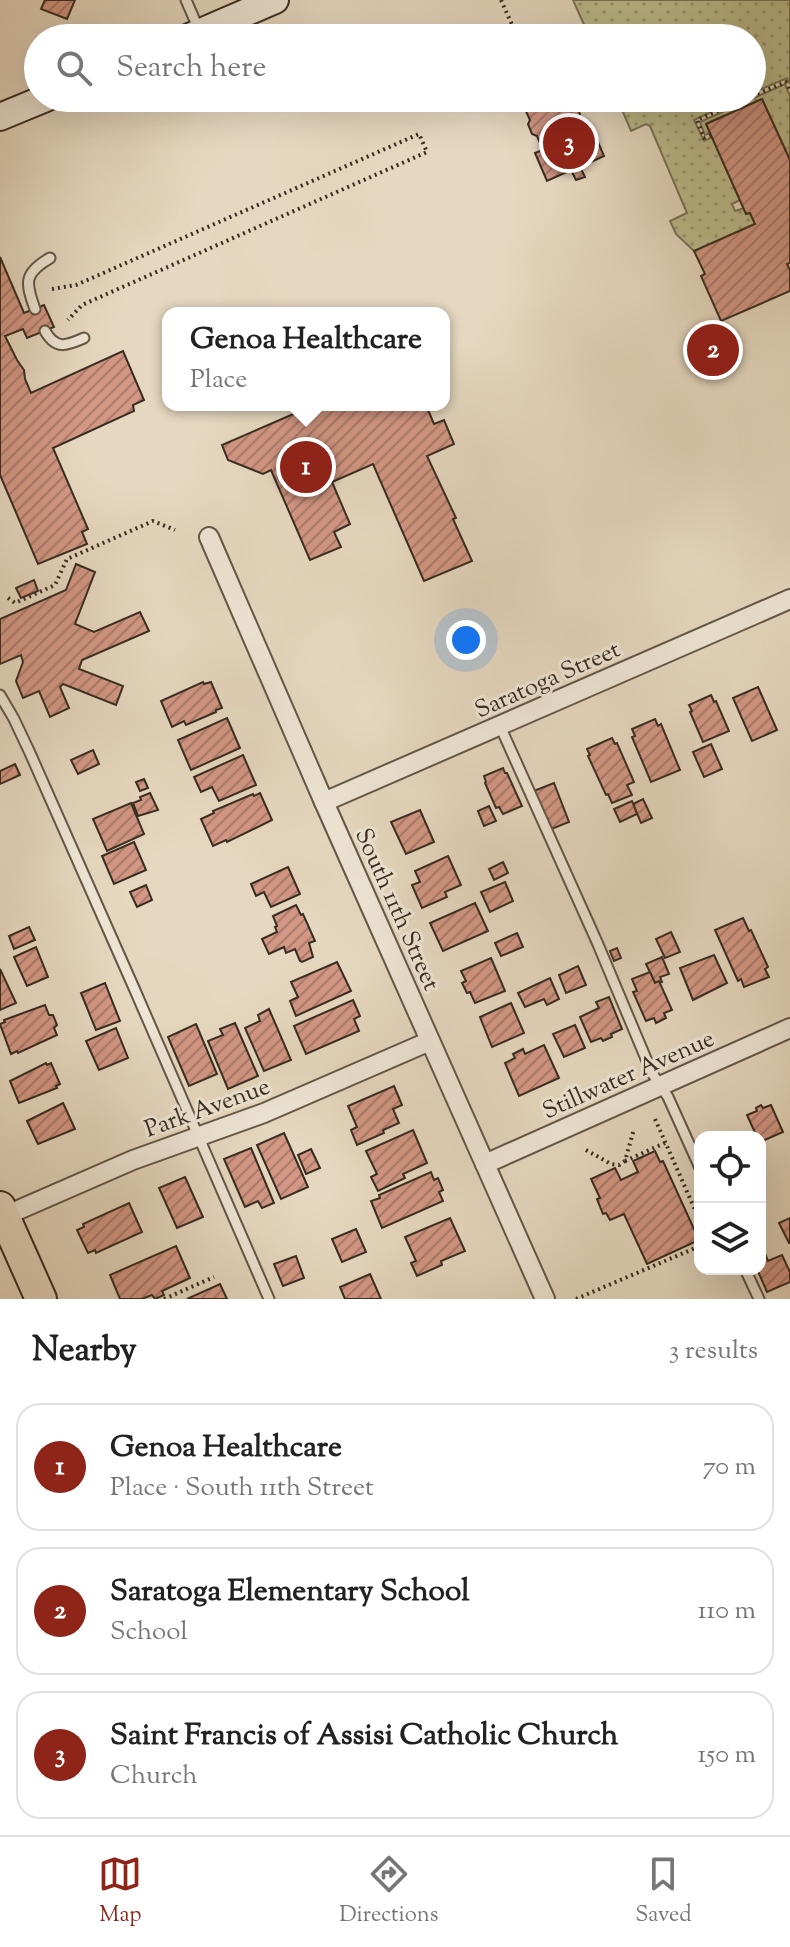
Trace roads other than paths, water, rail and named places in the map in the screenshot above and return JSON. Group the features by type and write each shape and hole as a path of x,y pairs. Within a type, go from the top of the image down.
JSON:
{"main road":[{"path":"219,24 275,0"},
{"path":"0,117 24,107"},
{"path":"1,1214 41,1299"}],"street":[{"name":"South 11th Street","path":"209,537 545,1299"},
{"name":"Saratoga Street","path":"324,802 790,599"},
{"name":"Stillwater Avenue","path":"485,1164 790,1028"},
{"name":"Park Avenue","path":"1,1214 133,1160 264,1113 430,1041"}],"lane":[{"path":"186,0 191,24"},
{"path":"35,309 28,281 37,266 50,258"},
{"path":"45,331 57,345 84,338"},
{"path":"0,695 42,781 269,1299"},
{"path":"500,726 652,1073 668,1097 694,1155"},
{"path":"748,1275 759,1299"}],"place":[{"name":"Saint Francis of Assisi Catholic Church","path":"569,143"},
{"name":"Saratoga Elementary School","path":"713,350"},
{"name":"Genoa Healthcare","path":"306,467"}]}
